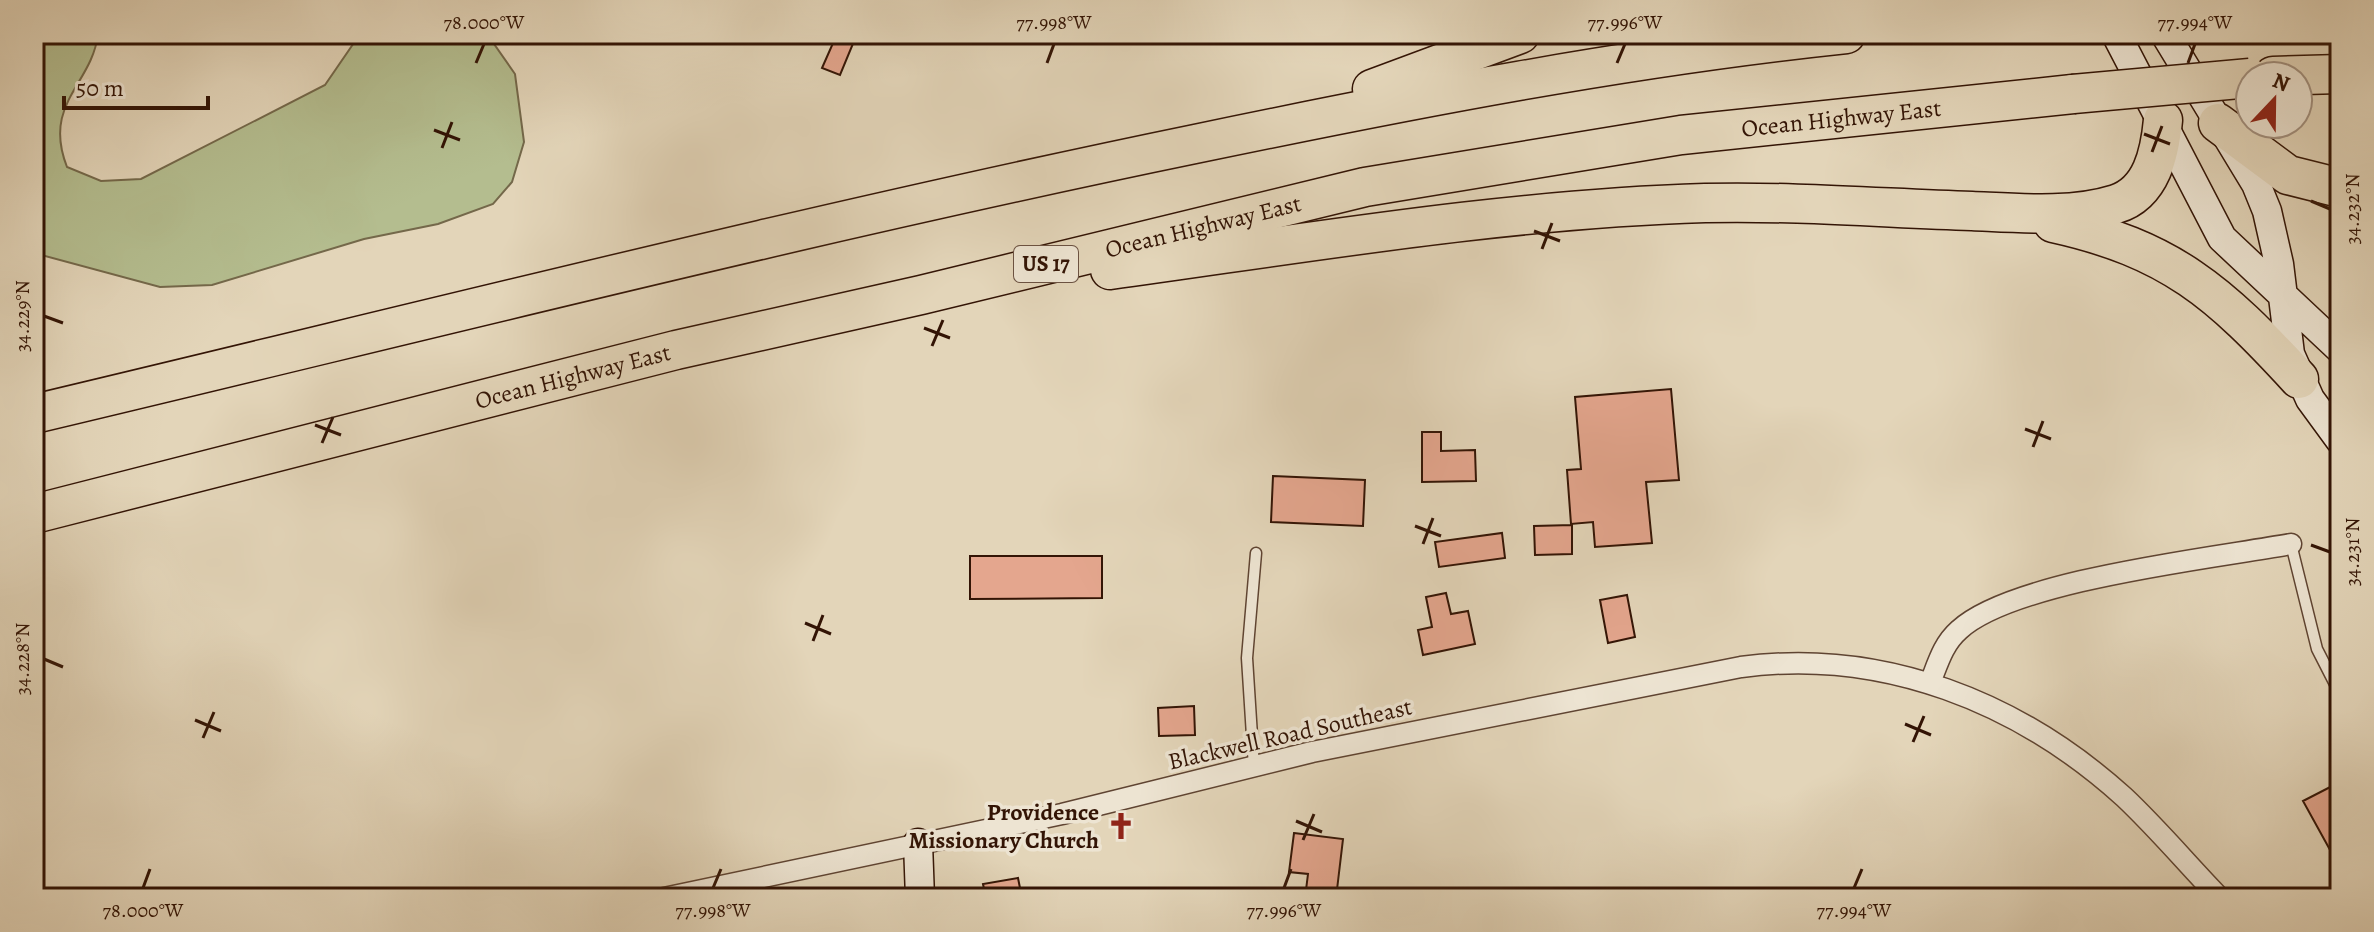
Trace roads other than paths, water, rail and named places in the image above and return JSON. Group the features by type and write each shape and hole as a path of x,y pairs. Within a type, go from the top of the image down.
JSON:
{"highway":[{"path":"1107,162 1372,89 1520,34"},
{"path":"34,414 843,218 1107,162 1552,74 1746,44 1846,34"},
{"path":"2314,75 2340,74"},
{"name":"Ocean Highway East","path":"34,514 676,350 921,295 1365,187 1681,135 2234,79"},
{"path":"921,295 1391,231 1566,212 1707,203 2007,213 2095,210 2121,203 2139,190 2151,173 2160,151 2163,120"},
{"path":"2218,123 2288,175 2340,188"},
{"path":"2007,213 2085,230 2167,262 2219,296 2299,379"}],"main road":[{"path":"2116,34 2222,238 2340,349"},
{"path":"2165,34 2256,184 2267,211 2279,264 2290,354 2299,379 2340,440"},
{"path":"918,843 920,898"}],"street":[{"path":"1930,683 1945,643 1986,612 2034,594 2105,578 2291,544"},
{"name":"Blackwell Road Southeast","path":"664,898 1062,814 1254,767 1775,662 1812,661 1930,683 1999,709 2081,761 2125,799 2220,898"}],"lane":[{"path":"2291,544 2317,649 2337,679 2340,694"},
{"path":"1254,767 1247,658 1256,553"}],"place":[{"name":"Providence Missionary Church","path":"1121,826"}]}
